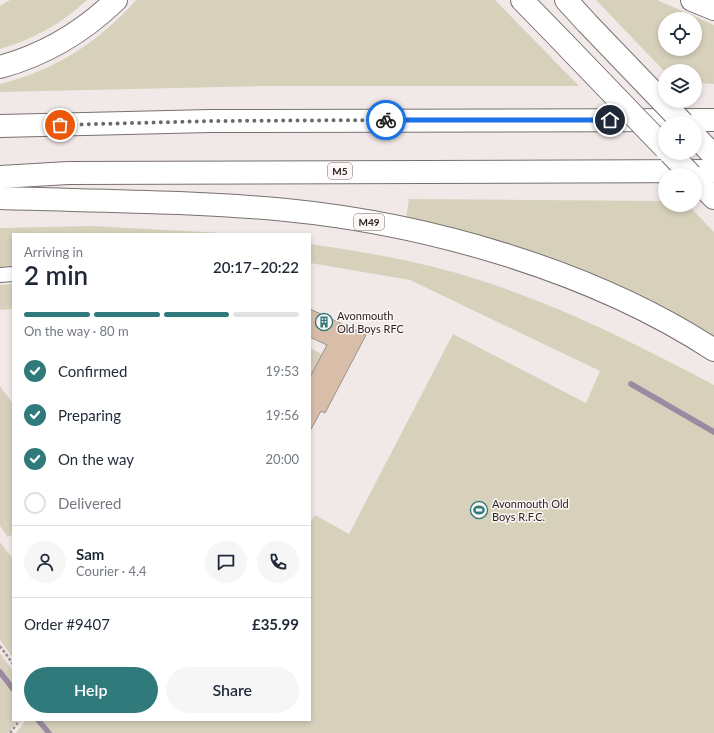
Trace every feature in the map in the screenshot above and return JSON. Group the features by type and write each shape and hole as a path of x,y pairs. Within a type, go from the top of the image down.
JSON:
{"highway":[{"path":"0,67 39,54 62,41 102,14 116,0"},
{"path":"522,0 658,141"},
{"path":"566,0 675,116"},
{"path":"692,0 714,9"},
{"path":"0,126 211,121 714,120"},
{"path":"702,143 714,156"},
{"name":"M5","path":"0,177 76,173 658,169"},
{"name":"M5","path":"702,171 714,172"},
{"path":"702,186 714,198"},
{"name":"M49","path":"0,198 177,203 286,210 349,219 428,234 492,251 602,291 658,318 714,350"}],"street":[{"path":"0,275 12,274"}],"path":[{"path":"0,646 12,663"},
{"path":"10,732 19,721"}],"shaded area":[{"path":"10,0 87,0 68,16 46,30 24,41 0,49 0,6"},
{"path":"136,0 495,0 579,86 262,86 0,92 0,84 39,71 57,63 91,42 122,15"},
{"path":"596,0 657,0 684,12 658,12 658,56 702,56 702,20 714,25 714,84 702,83 702,64 658,65"},
{"path":"409,199 658,201 658,212 695,212 714,232 714,336 685,319 603,278 511,244 406,218"},
{"path":"92,226 222,233 12,233 12,266 0,267 0,228"},
{"path":"311,244 400,259 487,282 554,307 586,321 651,352 714,385 714,733 16,733 25,721 311,721 311,521 315,515 349,534 453,334 586,403 600,371 410,280 311,263"},
{"path":"12,284 12,309 0,310 0,285"},
{"path":"311,348 322,354 311,375"},
{"path":"0,386 12,403 12,535 8,537 0,526"},
{"path":"0,542 12,558 12,657 0,640"},
{"path":"0,653 12,670 12,721 17,721 8,733 0,733"}],"building":[{"path":"311,309 366,335 325,413 321,411 311,429 311,375 327,345 311,337"}],"waterway":[{"path":"631,384 714,432"},
{"path":"0,672 12,688"},
{"path":"39,721 49,733"}],"way so far":[{"path":"60,125 211,121 386,120"}],"place":[{"name":"Avonmouth Old Boys RFC","path":"324,322"},
{"name":"Avonmouth Old Boys R.F.C.","path":"479,510"}],"route":[{"path":"386,120 610,120"}]}
